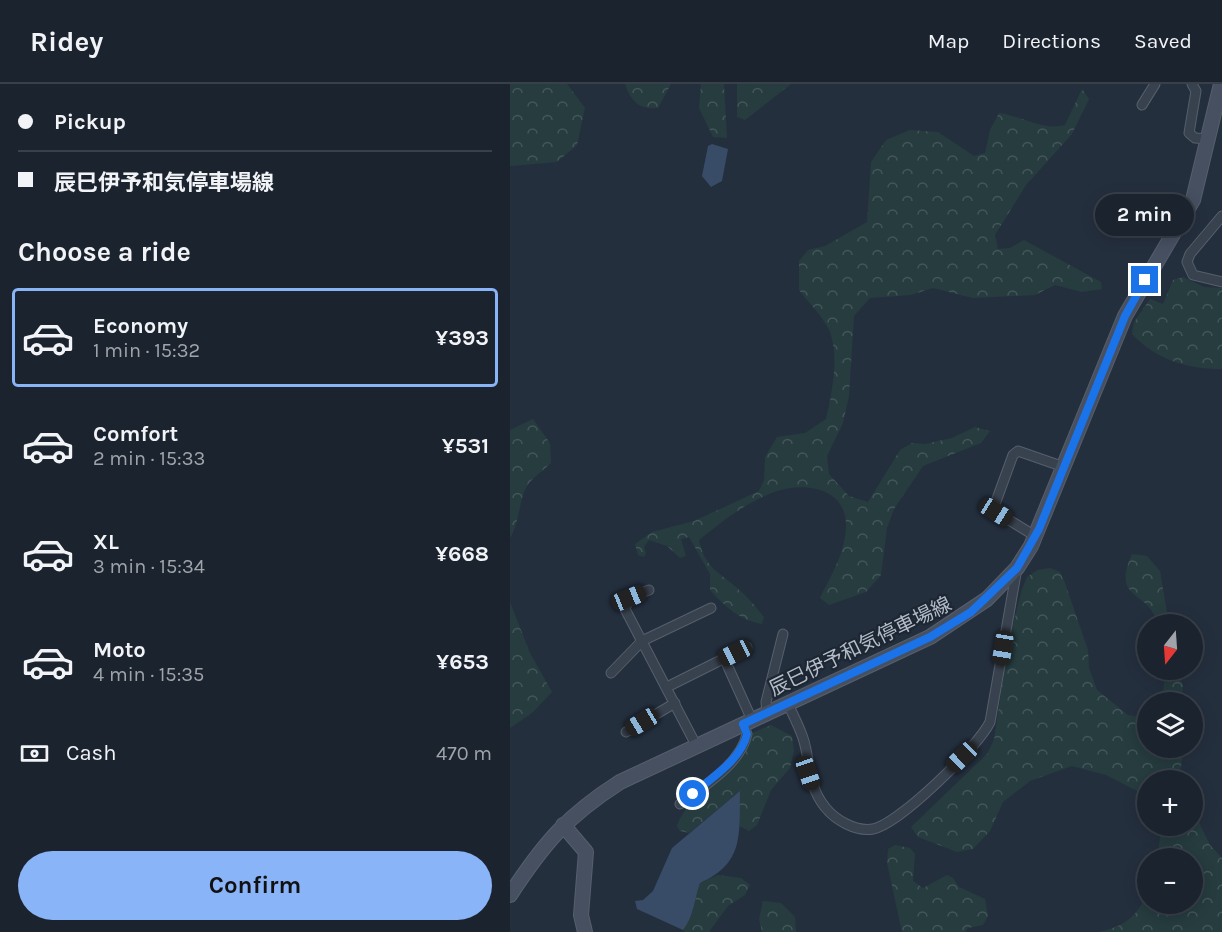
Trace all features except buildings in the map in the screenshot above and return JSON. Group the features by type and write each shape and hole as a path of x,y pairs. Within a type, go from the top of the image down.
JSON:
{"main road":[{"name":"辰巳伊予和気停車場線","path":"510,895 535,857 585,804 620,782 945,628 987,599 1017,568 1035,536 1125,316 1193,200 1218,111 1221,84"},
{"path":"563,825 586,852 581,915 585,932"}],"street":[{"path":"1142,105 1155,84"},
{"path":"1192,84 1196,91 1189,133 1195,138 1209,139"},
{"path":"1222,216 1190,254 1187,262 1193,275 1222,282"},
{"path":"1035,536 996,512 994,507 1013,455 1018,451 1064,466"},
{"path":"788,704 803,738 808,773 814,791 825,808 840,821 863,829 883,826 895,820 976,743 990,722 1017,568"},
{"path":"649,590 629,598 625,609 696,745"},
{"path":"611,674 642,641 711,608"},
{"path":"767,713 766,702 783,634"},
{"path":"667,687 747,647"},
{"path":"680,804 731,762 742,748 747,734 748,722 723,658"},
{"path":"626,732 675,703"}],"green space":[{"path":"510,84 567,84 585,108 577,145 557,162 510,166"},
{"path":"625,84 671,84 658,108 651,108 641,106 633,100"},
{"path":"701,84 724,84 727,138 713,137 699,108"},
{"path":"737,84 791,84 745,120 737,117"},
{"path":"1082,89 1089,99 1072,134 1026,185 995,235 998,249 1010,248 1024,240 1101,282 1102,289 1082,292 1055,285 1035,295 973,298 933,288 911,295 870,298 854,316 849,396 843,423 827,456 829,474 849,496 868,502 900,450 912,443 925,444 952,438 975,427 990,431 981,443 923,466 894,509 887,528 881,575 866,592 829,605 820,598 841,554 846,525 844,512 839,502 822,490 811,488 788,488 766,495 736,512 699,540 709,563 741,591 764,617 762,624 747,620 733,612 710,590 710,574 689,537 681,539 686,556 680,558 667,546 649,540 644,547 646,553 644,557 638,555 635,544 652,532 694,521 759,491 764,480 765,457 777,437 805,433 826,419 834,370 833,344 825,323 799,290 799,261 808,250 825,246 867,222 871,162 886,140 910,130 938,132 974,156 985,153 990,130 999,113 1041,125 1065,125"},
{"path":"1183,277 1204,287 1222,288 1222,369 1209,369 1173,361 1152,350 1132,334 1134,322 1150,299 1163,304 1173,280"},
{"path":"533,419 550,443 551,463 531,480 525,489 510,538 510,430"},
{"path":"1132,554 1147,556 1160,571 1167,614 1153,614 1134,594 1126,580"},
{"path":"1050,568 1060,572 1088,650 1089,668 1097,690 1128,715 1137,716 1137,758 1182,758 1181,770 1137,770 1137,791 1106,775 1072,766 1030,781 1003,802 990,831 973,849 957,852 918,837 911,827 987,754 994,740 1008,645 1022,589 1027,577 1038,570"},
{"path":"510,602 530,653 552,692 532,713 510,728"},
{"path":"1165,680 1181,680 1182,692 1163,692"},
{"path":"771,725 792,736 794,751 790,768 771,790 757,825 749,831 739,826 739,792 689,833 680,831 677,826 683,813 692,802 736,760 752,733"},
{"path":"1203,831 1210,845 1222,858 1222,932 1099,932 1116,927 1137,910 1137,914 1203,914 1203,848 1159,848 1160,836 1203,836"},
{"path":"895,845 910,848 915,854 913,881 923,888 947,875 953,878 959,887 985,899 988,916 983,925 968,928 965,932 902,932 887,863 888,849"},
{"path":"718,875 741,878 750,885 745,895 728,906 709,932 685,932 683,930 692,913 700,883"},
{"path":"763,901 781,903 795,917 796,932 762,932 759,919"}],"water":[{"path":"712,144 728,149 722,181 711,187 702,176 708,146"},
{"path":"740,791 737,846 725,866 715,875 700,883 692,913 683,930 637,909 635,901 643,900 653,891 672,848"}],"route":[{"path":"693,794 731,762 742,748 747,734 743,724 930,637 971,612 1017,568 1039,529 1125,316 1145,280"}]}
